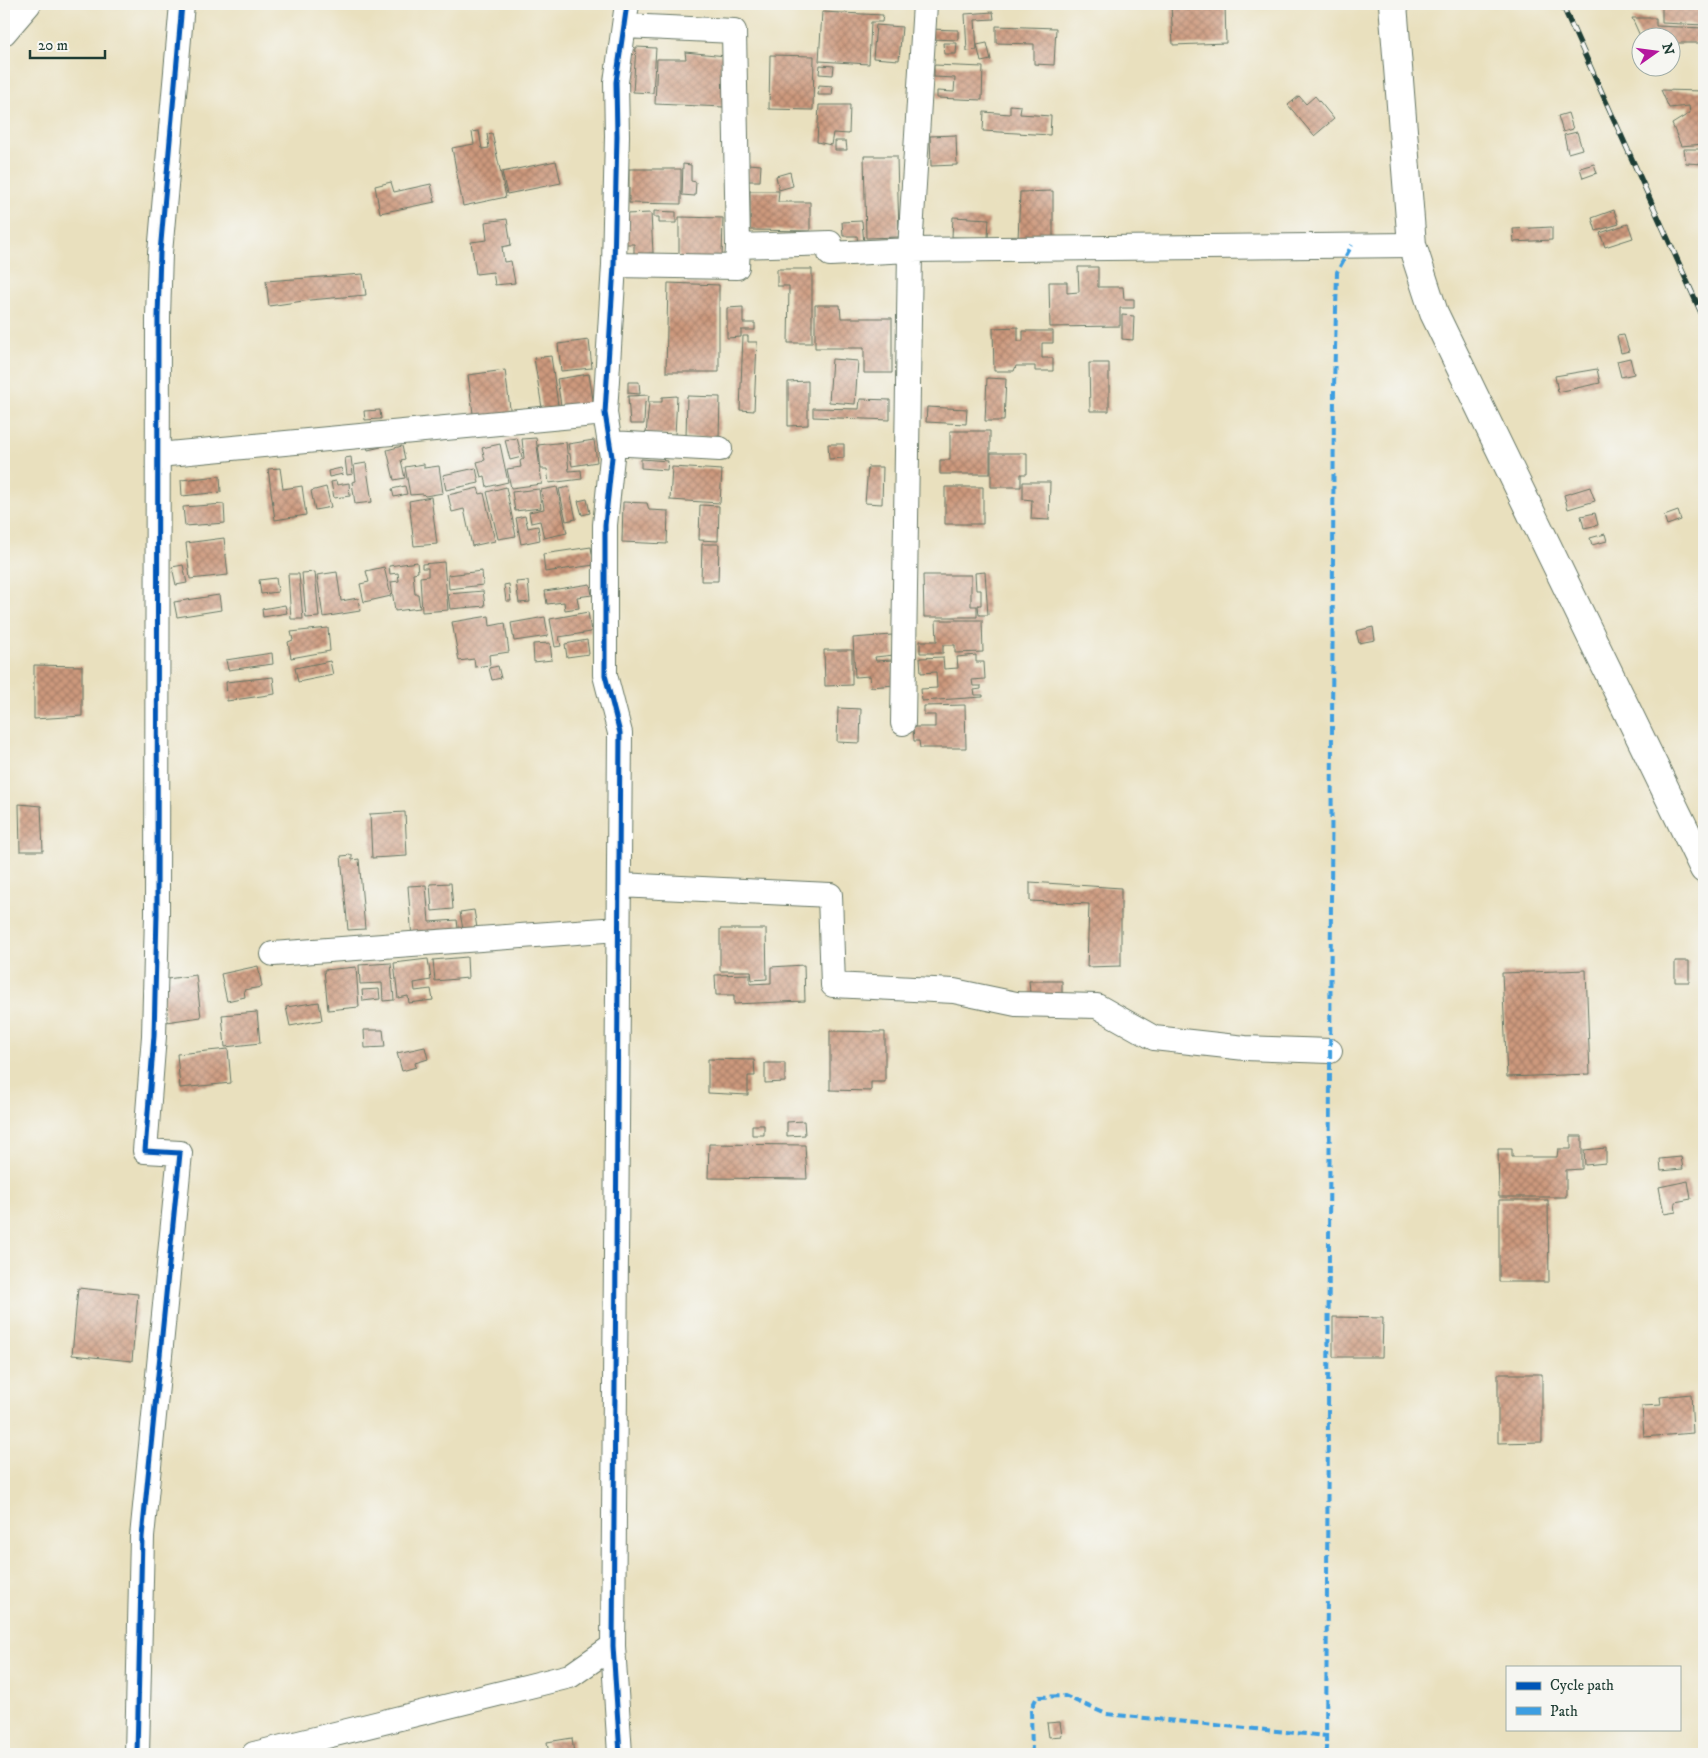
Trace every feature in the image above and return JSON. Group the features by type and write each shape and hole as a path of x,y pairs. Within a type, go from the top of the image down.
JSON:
{"street":[{"path":"4,33 29,4"},
{"path":"137,1754 142,1537 180,1153 145,1151 154,1036 158,914 158,317 160,252 182,4"},
{"path":"903,723 910,250 925,4"},
{"path":"1393,4 1412,245 1434,313 1704,869"},
{"path":"614,265 737,267 734,31 625,15 616,82 617,136 614,265 606,412 612,456 605,524 605,675 620,733 613,1646 620,1754"},
{"path":"738,246 830,243 830,254 910,250 1412,245"},
{"path":"158,455 606,412"},
{"path":"610,443 720,449"},
{"path":"618,885 830,895 833,985 954,991 1016,1004 1097,1006 1154,1038 1246,1048 1330,1051"},
{"path":"273,954 618,929"},
{"path":"254,1754 570,1676 613,1646"}],"building":[{"path":"1171,4 1225,4 1226,43 1173,45"},
{"path":"1634,4 1658,4 1658,6 1635,6"},
{"path":"1662,4 1704,4 1704,25 1662,23"},
{"path":"822,12 883,15 882,22 871,22 869,64 819,61"},
{"path":"993,12 994,19 975,20 977,50 967,51 965,14"},
{"path":"1632,18 1656,18 1656,26 1704,28 1704,43 1680,43 1680,28 1636,28"},
{"path":"876,25 902,27 899,60 873,58"},
{"path":"996,26 1056,28 1054,65 1034,64 1034,44 996,43"},
{"path":"929,29 958,30 958,40 929,39"},
{"path":"943,43 957,43 956,54 944,54"},
{"path":"987,43 991,60 981,62 977,45"},
{"path":"636,47 656,48 653,93 633,92"},
{"path":"685,52 726,56 724,107 655,104 657,59 686,59"},
{"path":"770,55 814,56 813,110 769,109"},
{"path":"820,65 834,66 833,75 819,74"},
{"path":"934,65 983,67 982,100 937,98 937,91 954,92 955,78 934,77"},
{"path":"819,85 833,86 832,95 818,95"},
{"path":"1661,90 1704,91 1704,144 1681,146 1672,124 1690,113 1689,106 1669,108"},
{"path":"1299,96 1306,104 1315,96 1334,119 1314,136 1288,105"},
{"path":"819,105 850,105 849,134 833,133 831,145 817,142"},
{"path":"1010,105 1021,106 1020,114 1051,116 1050,135 983,131 984,112 1010,114"},
{"path":"1568,113 1573,129 1563,132 1558,116"},
{"path":"479,131 482,149 489,148 487,134 492,133 506,197 463,206 452,148 474,144 472,132"},
{"path":"1577,132 1582,149 1568,153 1564,135"},
{"path":"956,135 957,165 931,166 930,136"},
{"path":"835,141 846,141 847,150 835,150"},
{"path":"1684,149 1704,149 1704,164 1686,163"},
{"path":"864,156 897,156 899,237 866,238"},
{"path":"556,161 561,183 507,194 502,172"},
{"path":"683,164 691,165 691,181 696,182 695,196 682,195"},
{"path":"748,164 761,165 760,181 748,181"},
{"path":"1594,164 1597,173 1583,178 1580,168"},
{"path":"629,169 681,169 681,204 629,203"},
{"path":"790,172 793,186 779,190 776,176"},
{"path":"391,182 394,192 431,184 435,202 380,213 375,186"},
{"path":"750,191 779,191 778,202 810,202 810,231 750,230"},
{"path":"1053,191 1053,241 1018,239 1020,192"},
{"path":"1614,210 1619,224 1596,231 1592,218"},
{"path":"654,211 676,212 676,223 659,223 659,217 654,217"},
{"path":"651,213 653,253 634,254 634,244 626,244 625,214"},
{"path":"679,217 723,218 722,259 679,259"},
{"path":"953,217 989,219 988,238 952,237"},
{"path":"507,219 511,245 502,247 504,262 511,261 515,283 495,285 493,272 476,274 471,242 487,240 485,222"},
{"path":"862,221 864,244 858,244 857,236 843,236 842,222"},
{"path":"1628,224 1633,238 1605,247 1600,233"},
{"path":"1552,227 1552,240 1514,242 1513,229"},
{"path":"1078,267 1098,267 1098,287 1123,287 1124,299 1134,299 1134,308 1120,308 1120,326 1050,327 1049,282 1067,282 1067,293 1079,292"},
{"path":"777,269 812,269 812,343 788,343 789,286 777,286"},
{"path":"363,274 366,295 269,306 266,281"},
{"path":"668,283 719,285 719,372 666,372"},
{"path":"815,305 840,305 841,318 892,318 892,373 864,373 864,348 815,348"},
{"path":"743,307 743,323 755,323 755,330 741,330 741,337 727,338 727,308"},
{"path":"1122,315 1134,316 1133,340 1122,339"},
{"path":"1018,327 1018,341 1023,341 1023,331 1053,331 1053,343 1042,343 1042,358 1053,358 1053,371 1035,371 1035,366 1016,366 1014,371 994,371 993,328"},
{"path":"1624,335 1629,351 1621,353 1617,336"},
{"path":"743,336 748,336 748,342 757,342 754,411 740,410"},
{"path":"589,340 592,368 561,371 558,344"},
{"path":"551,356 559,412 543,414 534,358"},
{"path":"1630,358 1634,374 1621,377 1617,361"},
{"path":"832,359 858,361 855,404 829,402"},
{"path":"1089,363 1109,363 1109,411 1090,411"},
{"path":"1597,369 1600,383 1558,392 1555,376"},
{"path":"505,370 511,416 474,421 468,375"},
{"path":"589,374 594,406 562,412 557,379"},
{"path":"987,378 1006,379 1004,421 985,421"},
{"path":"808,381 808,425 788,426 788,382"},
{"path":"628,382 639,382 640,394 628,393"},
{"path":"649,395 648,403 645,402 644,424 630,424 628,396"},
{"path":"677,396 675,435 646,434 649,402 662,402 662,397"},
{"path":"687,396 720,397 719,438 686,437"},
{"path":"860,399 890,400 890,420 813,417 813,408 859,409"},
{"path":"927,407 967,409 966,424 926,422"},
{"path":"380,410 381,419 365,420 364,411"},
{"path":"950,431 990,431 990,474 940,474 940,460 950,460"},
{"path":"517,438 522,457 510,460 505,440"},
{"path":"536,438 542,484 511,488 507,469 521,467 520,461 524,458 522,439"},
{"path":"379,440 381,447 368,450 366,443"},
{"path":"594,440 597,462 572,466 568,444"},
{"path":"566,442 569,471 581,470 582,479 549,483 547,469 541,469 538,445"},
{"path":"500,444 508,482 487,487 485,476 481,477 477,462 485,460 482,448"},
{"path":"828,444 844,444 844,458 829,459"},
{"path":"402,446 405,459 401,460 405,478 394,480 387,450"},
{"path":"991,453 1027,453 1027,474 1021,474 1021,487 991,487"},
{"path":"351,457 353,474 347,475 345,458"},
{"path":"641,459 668,461 667,470 641,468"},
{"path":"366,463 372,502 355,504 352,482 356,481 354,465"},
{"path":"424,464 424,468 439,466 443,493 425,496 423,494 410,495 405,467"},
{"path":"672,467 722,470 720,503 670,500"},
{"path":"868,467 883,467 882,504 865,503"},
{"path":"280,468 283,489 302,486 306,515 275,520 268,469"},
{"path":"341,468 343,474 329,477 328,471"},
{"path":"476,468 479,483 446,490 443,475"},
{"path":"220,476 221,492 182,496 181,480"},
{"path":"336,481 337,485 349,483 350,496 334,498 331,482"},
{"path":"1023,482 1050,482 1049,520 1031,519 1032,500 1023,499"},
{"path":"405,486 407,494 394,497 392,489"},
{"path":"326,487 331,507 315,510 311,491"},
{"path":"506,487 516,536 498,539 487,492"},
{"path":"557,487 567,533 544,538 540,521 531,523 529,512 544,509 541,490"},
{"path":"569,487 576,519 566,521 559,489"},
{"path":"945,487 983,487 983,524 945,524"},
{"path":"1590,487 1595,501 1568,509 1564,495"},
{"path":"478,488 480,494 484,493 495,541 472,546 464,509 452,512 448,495"},
{"path":"539,489 541,508 515,511 512,492"},
{"path":"431,497 437,544 414,546 409,501"},
{"path":"587,499 590,513 582,515 578,501"},
{"path":"623,502 647,503 649,510 668,511 667,544 622,542"},
{"path":"224,504 225,523 185,526 183,507"},
{"path":"700,505 719,506 718,541 699,540"},
{"path":"1678,511 1681,520 1667,525 1664,516"},
{"path":"1595,513 1598,525 1584,528 1581,516"},
{"path":"525,516 528,528 538,526 540,540 521,544 516,518"},
{"path":"1605,534 1607,541 1592,545 1590,538"},
{"path":"224,538 228,575 190,579 186,543"},
{"path":"702,544 719,544 718,581 701,581"},
{"path":"591,547 594,565 545,572 543,554"},
{"path":"417,562 418,572 413,573 415,594 418,594 420,608 395,611 391,582 399,581 398,573 390,574 389,566"},
{"path":"444,562 448,610 422,612 420,577 428,576 428,568 422,568 422,564"},
{"path":"183,565 187,583 176,585 172,567"},
{"path":"384,567 391,596 364,602 360,584 369,582 366,571"},
{"path":"482,571 483,585 449,589 448,575"},
{"path":"315,572 319,617 306,618 302,573"},
{"path":"337,572 341,601 358,598 360,611 323,617 317,575"},
{"path":"985,572 988,615 979,615 978,605 981,605 981,590 976,590 975,573"},
{"path":"288,574 299,574 303,619 291,619"},
{"path":"923,575 971,575 971,606 977,606 977,617 924,617"},
{"path":"276,578 278,592 261,594 259,580"},
{"path":"528,581 530,602 519,603 516,582"},
{"path":"509,584 511,601 506,601 504,585"},
{"path":"590,584 592,595 577,597 579,608 565,610 564,602 547,604 545,591"},
{"path":"483,591 485,606 450,609 448,594"},
{"path":"219,595 221,610 177,617 174,602"},
{"path":"285,605 287,613 263,617 262,609"},
{"path":"588,612 591,632 559,637 561,646 555,647 550,619"},
{"path":"489,616 490,626 505,623 509,652 489,655 490,665 475,667 474,659 459,661 452,622"},
{"path":"545,617 548,636 514,641 511,623"},
{"path":"936,620 982,620 983,652 955,653 955,645 943,645 943,653 920,653 920,641 937,641"},
{"path":"1373,627 1375,640 1359,643 1356,631"},
{"path":"328,628 330,651 291,658 288,642 293,640 291,632"},
{"path":"892,635 894,655 875,657 876,661 892,660 894,685 871,687 870,676 855,677 853,638"},
{"path":"587,640 589,654 567,657 565,644"},
{"path":"550,643 552,660 534,662 533,644"},
{"path":"824,650 852,650 852,685 825,686"},
{"path":"272,653 273,664 228,670 226,660"},
{"path":"976,655 976,662 984,662 985,679 972,680 973,686 981,686 981,689 974,690 975,695 983,695 983,697 922,701 921,689 937,688 936,672 921,673 920,658 943,657 944,669 958,668 957,657"},
{"path":"330,661 333,675 298,682 295,668"},
{"path":"34,665 82,666 82,716 34,719"},
{"path":"498,666 501,678 492,680 489,668"},
{"path":"273,677 275,694 227,701 226,682"},
{"path":"965,705 966,748 920,748 919,741 914,741 913,727 935,727 935,715 924,715 924,706"},
{"path":"838,708 861,709 860,743 837,742"},
{"path":"19,804 41,806 43,851 20,851"},
{"path":"405,812 407,856 372,858 370,814"},
{"path":"352,855 352,860 359,859 365,929 348,930 341,856"},
{"path":"1030,882 1121,888 1121,966 1087,967 1089,904 1030,901"},
{"path":"451,883 453,909 432,911 430,884"},
{"path":"426,885 429,922 457,920 459,936 412,939 408,886"},
{"path":"474,910 478,934 464,936 460,912"},
{"path":"720,929 766,929 767,979 752,980 751,971 720,971"},
{"path":"467,957 468,978 435,981 433,960"},
{"path":"428,959 431,980 414,983 415,991 431,989 433,1000 409,1003 408,996 398,998 394,963"},
{"path":"1675,961 1689,961 1689,982 1675,982"},
{"path":"391,963 394,1000 383,1001 382,983 360,984 359,965"},
{"path":"804,965 805,1001 734,1004 734,995 716,995 715,975 750,974 750,984 771,983 771,967"},
{"path":"258,966 262,987 244,990 245,997 227,1001 221,974"},
{"path":"356,967 359,1007 328,1010 324,970"},
{"path":"1586,970 1590,1074 1507,1077 1502,973"},
{"path":"196,975 201,1017 166,1022 160,980"},
{"path":"1029,981 1062,981 1062,1005 1031,1005"},
{"path":"379,989 380,999 363,1001 362,990"},
{"path":"319,1002 322,1020 290,1026 286,1007"},
{"path":"257,1012 260,1043 225,1047 222,1015"},
{"path":"364,1030 383,1030 385,1047 365,1048"},
{"path":"830,1031 885,1032 885,1082 871,1082 871,1091 830,1090"},
{"path":"425,1047 428,1059 415,1063 416,1067 402,1071 397,1053"},
{"path":"228,1049 231,1083 180,1088 177,1054"},
{"path":"708,1059 754,1060 755,1076 748,1076 748,1095 708,1093"},
{"path":"765,1063 785,1063 785,1082 765,1083"},
{"path":"804,1121 805,1135 787,1136 787,1122"},
{"path":"752,1125 764,1125 764,1135 752,1135"},
{"path":"1571,1136 1582,1136 1582,1169 1566,1170 1566,1197 1499,1197 1498,1149 1512,1149 1512,1157 1557,1157 1558,1149 1571,1149"},
{"path":"709,1144 805,1145 807,1179 708,1178"},
{"path":"1606,1148 1606,1163 1585,1165 1584,1150"},
{"path":"1681,1157 1683,1169 1661,1171 1660,1159"},
{"path":"1688,1181 1691,1199 1675,1202 1676,1212 1664,1214 1659,1187"},
{"path":"1499,1200 1548,1200 1549,1282 1499,1282"},
{"path":"78,1288 138,1294 132,1361 72,1355"},
{"path":"1333,1317 1383,1318 1382,1357 1333,1357"},
{"path":"1498,1374 1542,1374 1542,1442 1498,1443"},
{"path":"1691,1394 1693,1433 1644,1437 1642,1406 1661,1405 1660,1397"},
{"path":"1060,1722 1062,1736 1049,1737 1047,1723"},
{"path":"572,1738 574,1754 549,1754 547,1742"},
{"path":"527,1750 528,1754 513,1754"}],"railway":[{"path":"1562,4 1704,319"}],"marked path":[{"path":"1326,1754 1334,388 1337,272 1352,245"},
{"path":"1032,1754 1031,1709 1037,1697 1065,1696 1106,1714 1326,1736"}],"cycle path":[{"path":"137,1754 142,1537 180,1153 145,1151 154,1036 157,914 158,317 160,253 182,4"},
{"path":"620,1754 613,1646 620,733 605,675 605,525 612,457 605,413 614,265 617,136 616,82 627,4"}]}
